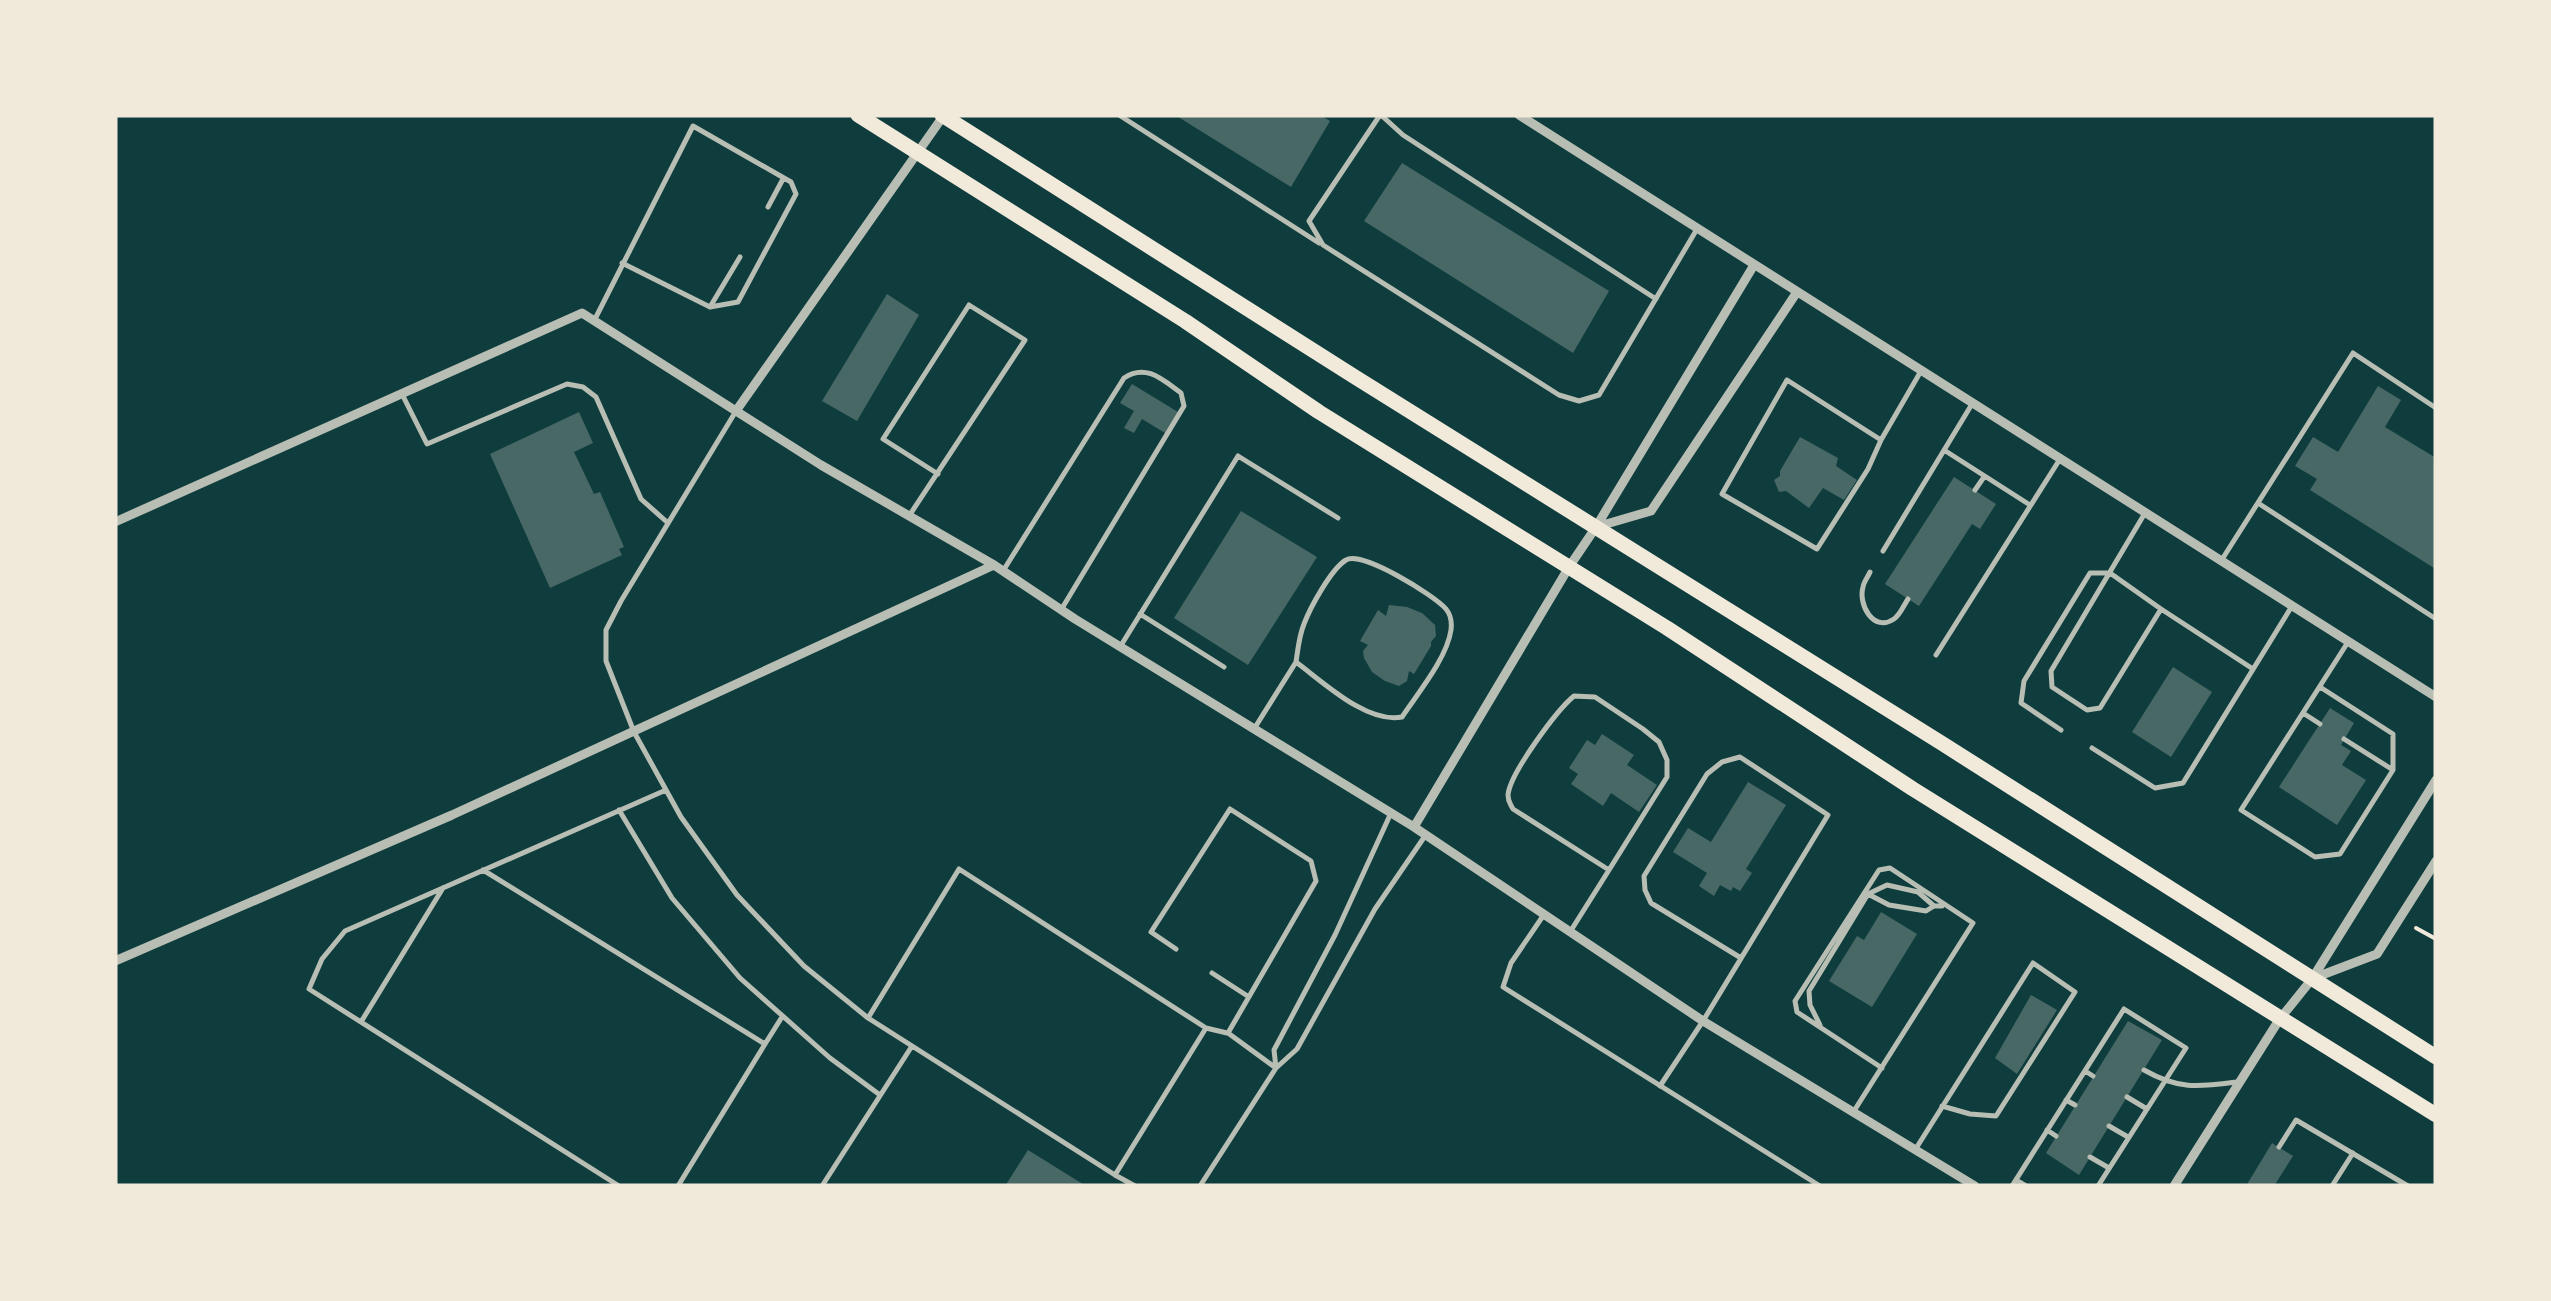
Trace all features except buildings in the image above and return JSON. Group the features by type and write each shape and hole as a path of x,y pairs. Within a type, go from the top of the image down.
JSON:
{"main road":[{"path":"858,115 1186,322 1318,412 2436,1115"},
{"path":"943,115 2436,1057"}],"street":[{"path":"736,412 943,115"},
{"path":"1518,115 2436,698"},
{"path":"1414,827 1754,265"},
{"path":"1596,526 1651,511 1797,292"},
{"path":"115,522 582,313 821,465 999,568 1414,827 1703,1021 1975,1186"},
{"path":"115,961 452,815 999,568"},
{"path":"2174,1186 2280,1020 2312,979 2436,780"},
{"path":"2312,979 2376,954 2436,861"}],"lane":[{"path":"1119,115 1559,395 1579,401 1599,395 1697,229"},
{"path":"1323,246 1308,222 1380,115 1403,135 1656,299"},
{"path":"594,321 622,263 694,126 791,182 796,194 738,302 710,306 622,263"},
{"path":"768,207 784,178"},
{"path":"710,306 740,257"},
{"path":"909,516 938,474 1024,340 970,305 883,439 938,474"},
{"path":"2221,561 2353,353 2436,408"},
{"path":"999,568 1124,378 1140,370 1150,372 1182,392 1184,406 1061,610"},
{"path":"1880,440 1787,380 1722,494 1818,549 1868,469 1880,440 1921,371"},
{"path":"402,394 428,444 568,384 582,386 596,398 641,499 668,523"},
{"path":"1883,551 1972,404"},
{"path":"736,412 606,630 606,662 634,732 680,817 736,895 804,966 868,1018 1135,1186"},
{"path":"1944,450 2030,505"},
{"path":"1120,647 1238,456 1338,518"},
{"path":"1936,655 2060,459"},
{"path":"1975,490 1984,477"},
{"path":"2258,503 2436,619"},
{"path":"2145,513 2052,671 2052,687 2088,710 2100,708 2161,608"},
{"path":"1254,729 1296,662 1304,623 1331,577 1346,560 1356,556 1378,565 1437,600 1450,613 1452,628 1445,650 1402,717 1390,720 1365,712 1296,662"},
{"path":"1870,572 1862,588 1868,616 1888,622 1896,618 1908,599"},
{"path":"2061,730 2021,703 2024,682 2090,573 2110,573 2253,669"},
{"path":"2092,748 2155,788 2182,783 2292,606"},
{"path":"1140,614 1224,666"},
{"path":"2320,687 2393,734 2394,770 2340,854 2315,857 2241,810 2348,642"},
{"path":"1570,932 1609,870 1667,777 1667,760 1659,742 1595,698 1574,696 1553,718 1516,775 1508,793 1509,802 1513,810 1609,870"},
{"path":"2303,713 2320,724"},
{"path":"2344,739 2394,770"},
{"path":"1660,1086 1703,1021 1828,816 1740,757 1722,762 1707,774 1644,876 1651,903 1741,958"},
{"path":"619,1186 309,989 322,960 344,931 666,790"},
{"path":"1176,949 1151,932 1230,809 1311,861 1316,881 1228,1033"},
{"path":"619,810 672,898 740,978 782,1018 880,1095"},
{"path":"1276,1068 1274,1050 1391,813"},
{"path":"1200,1186 1276,1068 1297,1048 1375,909 1426,835"},
{"path":"1854,1112 1882,1068 1973,924 1890,868 1880,870 1795,1002 1797,1012 1882,1068"},
{"path":"868,1018 959,869 1206,1028 1228,1033 1276,1068"},
{"path":"483,870 765,1044"},
{"path":"1820,1027 1810,1005 1809,991 1868,894 1888,885 1918,892 1934,906"},
{"path":"361,1022 443,887"},
{"path":"1868,894 1889,905 1926,912 1934,906 1945,906"},
{"path":"1544,914 1511,963 1503,987 1820,1186"},
{"path":"1915,1150 1942,1106 2033,963 2074,992 1996,1116 1942,1106"},
{"path":"1212,973 1248,997"},
{"path":"2026,1186 2014,1183 2124,1008 2186,1048 2098,1186"},
{"path":"678,1186 782,1018"},
{"path":"1115,1175 1206,1028"},
{"path":"2101,1045 2109,1050"},
{"path":"822,1186 912,1046"},
{"path":"2144,1070 2164,1082 2200,1087 2240,1081"},
{"path":"2084,1071 2093,1076"},
{"path":"2127,1097 2147,1109"},
{"path":"2066,1100 2075,1105"},
{"path":"2280,1147 2296,1120 2408,1186"},
{"path":"2109,1126 2129,1138"},
{"path":"2047,1130 2056,1136"},
{"path":"2332,1186 2354,1152"},
{"path":"2090,1157 2109,1169"}],"path":[{"path":"2416,928 2436,939"}]}
